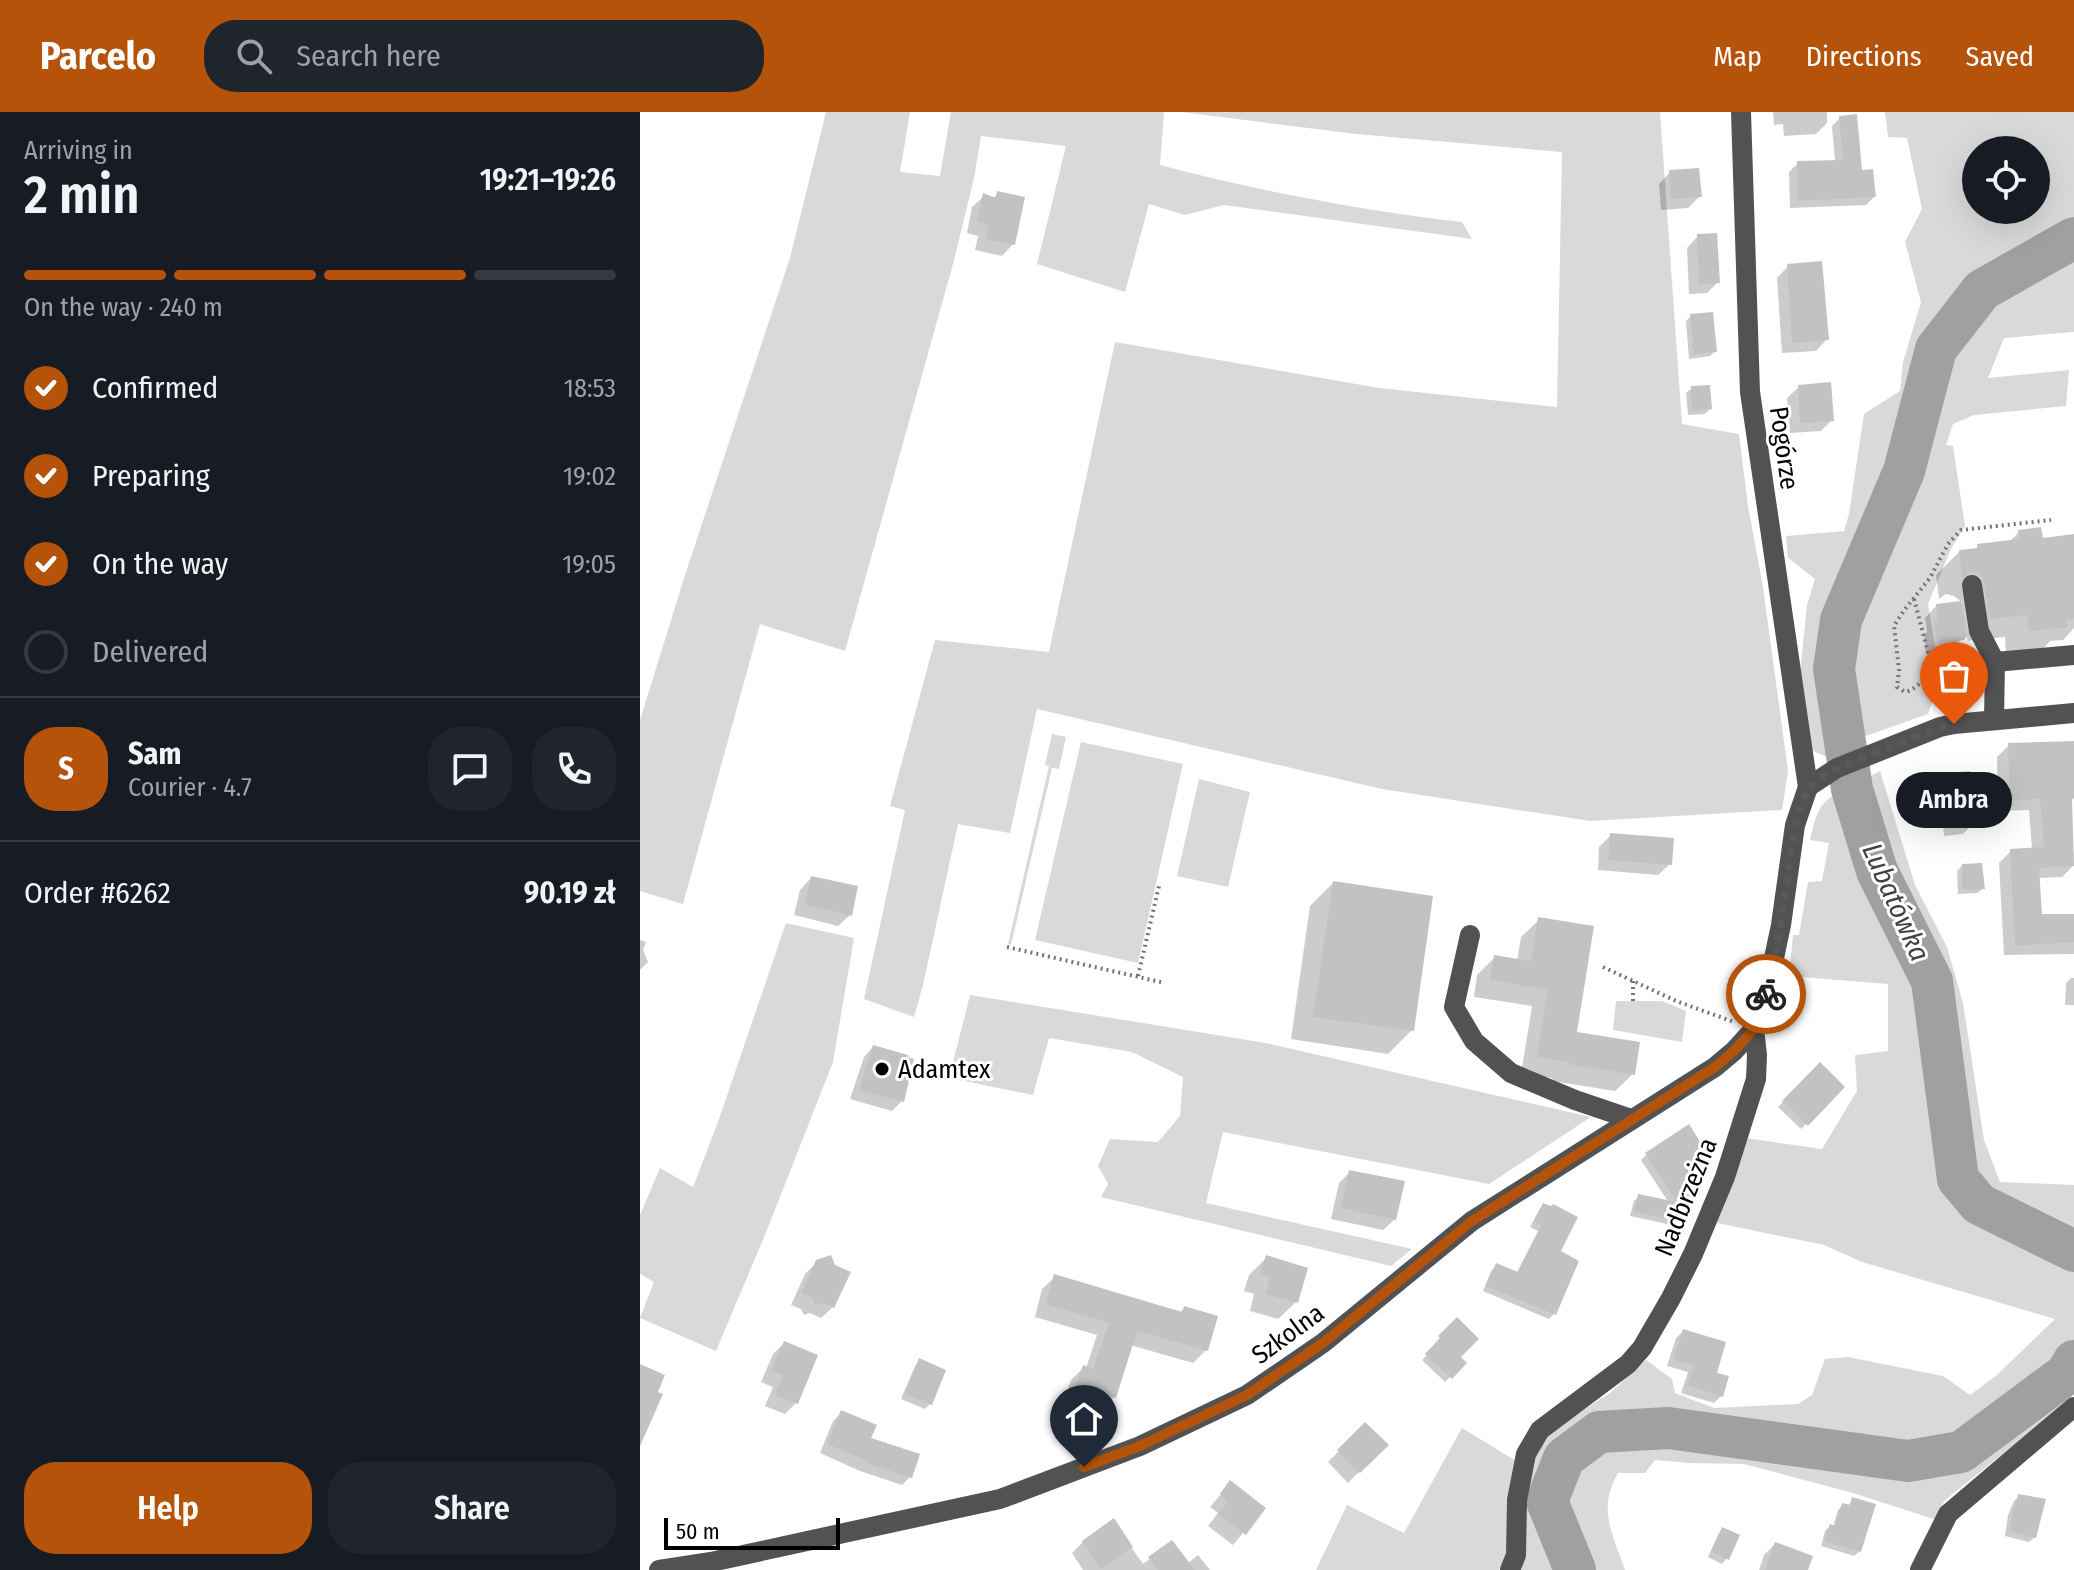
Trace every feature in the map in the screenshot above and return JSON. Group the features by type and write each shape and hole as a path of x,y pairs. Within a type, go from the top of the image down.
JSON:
{"street":[{"name":"Pogórze","path":"1741,112 1750,392 1808,787"},
{"path":"1972,585 1979,631 1995,662 1994,720"},
{"path":"1995,662 2074,655"},
{"path":"1808,787 1837,768 1940,727 2074,713"},
{"name":"Nadbrzeżna","path":"1510,1570 1516,1555 1517,1500 1526,1454 1540,1430 1628,1364 1642,1348 1693,1254 1725,1177 1756,1079 1757,1055 1747,1027 1767,991 1781,925 1795,825 1808,787"},
{"path":"1470,935 1454,1007 1474,1041 1511,1073 1631,1119"},
{"name":"Szkolna","path":"659,1570 711,1562 1000,1499 1140,1446 1247,1395 1323,1343 1472,1221 1715,1067 1734,1051 1747,1027"},
{"path":"1920,1570 1948,1514 2074,1407"}],"path":[{"path":"1936,657 1926,676 1911,691 1905,692 1897,687 1899,670 1894,626 1930,578 1948,544 1961,530 2051,520"},
{"path":"1914,599 1928,652 1936,657 1958,654"},
{"path":"1138,976 1159,886"},
{"path":"1007,947 1165,983"},
{"path":"1603,967 1676,1001 1747,1027"},
{"path":"1633,981 1633,1001"}],"shaded area":[{"path":"826,112 910,112 900,172 940,176 951,112 1164,112 1160,165 1310,199 1462,222 1472,239 1224,205 1185,215 1149,204 1125,292 1037,264 1066,146 981,136 953,264 845,651 760,624 683,904 640,891 640,720 790,258"},
{"path":"1182,112 1660,112 1682,424 1739,434 1788,771 1782,810 1590,821 1382,789 1037,709 1010,833 958,824 914,1017 864,999 905,810 890,806 935,640 1049,652 1115,342 1379,388 1557,407 1562,152 1356,134"},
{"path":"1885,112 2074,112 2074,332 2004,338 1988,378 2069,370 2066,406 1974,415 1953,424 1946,445 1953,446 1965,526 1951,549 1928,604 1936,651 1946,650 1952,700 1932,702 1928,714 1860,738 1846,668 1854,611 1913,482 1925,426 1906,422 1903,449 1895,474 1846,576 1831,618 1825,668 1833,753 1827,757 1811,750 1800,673 1807,605 1815,579 1788,558 1786,536 1844,531 1864,414 1900,391 1903,362 1921,302 1905,242 1922,209 1907,138 1888,137"},
{"path":"1052,734 1066,737 1059,769 1052,768 1011,945 1008,944 1049,766 1045,765"},
{"path":"1081,742 1183,764 1138,963 1035,940"},
{"path":"1880,771 1915,885 1947,947 1963,1003 1984,1140 2000,1182 2074,1185 2074,1394 2057,1414 1944,1501 1937,1520 1853,1493 1744,1464 1655,1460 1645,1473 1618,1473 1612,1486 1609,1522 1625,1570 1518,1570 1531,1459 1545,1435 1610,1393 1646,1360 1672,1379 1675,1393 1714,1408 1798,1404 1812,1395 1825,1359 1848,1357 1943,1376 1970,1395 1996,1376 2055,1319 1862,1262 1824,1245 1717,1223 1746,1138 1822,1149 1857,1091 1855,1055 1888,1051 1888,984 1789,976 1793,935 1799,935 1808,882 1822,881 1829,843 1810,840 1814,824 1822,805 1842,791 1861,858 1911,963 1924,1007 1942,1005 1929,955 1886,868 1861,801 1867,778"},
{"path":"1199,779 1250,792 1228,887 1177,876"},
{"path":"786,923 854,938 833,1062 716,1351 640,1318 654,1282 640,1274 640,1215 660,1168 693,1187"},
{"path":"970,995 1266,1043 1591,1117 1489,1184 1223,1132 1206,1203 1412,1249 1391,1266 1101,1197 1108,1184 1098,1166 1110,1139 1158,1142 1180,1116 1183,1077 1132,1052 1049,1038 1033,1095 949,1078"},
{"path":"1616,1001 1662,1001 1686,1011 1682,1042 1613,1030"},
{"path":"1462,1428 1516,1461 1508,1552 1499,1570 1316,1570 1347,1505 1404,1533"}],"building":[{"path":"1857,114 1862,170 1873,169 1876,197 1798,201 1797,161 1843,160 1839,116"},
{"path":"1699,168 1702,197 1671,199 1669,170"},
{"path":"997,191 1025,197 1015,245 985,239 989,225 977,222 983,193 996,198"},
{"path":"1717,233 1720,283 1699,284 1697,234"},
{"path":"1822,261 1829,340 1792,343 1787,264"},
{"path":"1713,312 1717,352 1694,354 1690,314"},
{"path":"1831,382 1834,421 1800,423 1798,385"},
{"path":"1710,385 1712,409 1692,411 1691,386"},
{"path":"2041,527 2043,538 2074,534 2074,619 2066,620 2067,627 2029,631 2027,615 1990,619 1983,578 1971,572 1962,578 1959,550 1978,548 1977,544 2019,539 2018,530"},
{"path":"1961,601 1967,636 1964,640 1937,643 1934,622 1938,622 1936,604"},
{"path":"2074,741 2074,866 2039,868 2042,914 2074,914 2074,942 2015,946 2010,849 2044,847 2040,799 2010,800 2008,743"},
{"path":"1970,771 1975,826 1953,828 1949,794 1926,795 1924,775"},
{"path":"1610,833 1674,838 1672,865 1608,860"},
{"path":"1982,863 1985,889 1962,890 1962,864"},
{"path":"811,876 858,886 852,916 805,904"},
{"path":"1333,881 1433,896 1414,1031 1313,1017"},
{"path":"1538,917 1594,926 1577,1032 1640,1042 1635,1075 1537,1057 1548,990 1490,980 1494,955 1531,961"},
{"path":"873,1045 914,1059 904,1102 859,1090"},
{"path":"1820,1062 1845,1087 1808,1126 1782,1101"},
{"path":"1689,1124 1708,1155 1697,1162 1702,1168 1695,1173 1684,1222 1634,1212 1638,1194 1677,1202 1645,1153"},
{"path":"1349,1170 1405,1181 1396,1220 1341,1208"},
{"path":"1543,1203 1553,1204 1578,1217 1561,1251 1579,1261 1556,1315 1486,1286 1496,1263 1518,1272 1542,1225 1534,1221"},
{"path":"831,1255 835,1265 851,1272 834,1308 823,1303 815,1305 812,1298 801,1293 816,1260"},
{"path":"1266,1255 1308,1268 1298,1303 1266,1294 1270,1277 1260,1274"},
{"path":"1054,1274 1182,1312 1184,1306 1218,1316 1208,1351 1137,1331 1116,1398 1076,1385 1083,1365 1093,1369 1109,1323 1046,1304"},
{"path":"1457,1317 1479,1339 1461,1357 1467,1363 1452,1379 1425,1354"},
{"path":"1683,1329 1726,1342 1717,1373 1729,1376 1723,1397 1687,1385 1694,1365 1673,1359"},
{"path":"784,1341 818,1355 798,1404 775,1395 783,1375 771,1370"},
{"path":"919,1358 946,1370 932,1405 905,1394"},
{"path":"640,1364 665,1375 658,1392 663,1394 640,1446"},
{"path":"841,1410 877,1425 871,1438 920,1454 912,1478 867,1463 827,1444"},
{"path":"1365,1422 1389,1445 1360,1473 1337,1450"},
{"path":"1230,1480 1266,1508 1246,1535 1218,1514 1228,1501 1220,1494"},
{"path":"2018,1494 2046,1499 2036,1538 2009,1531"},
{"path":"1852,1497 1876,1504 1861,1552 1824,1541 1830,1524 1835,1526 1842,1503 1850,1505"},
{"path":"1114,1518 1133,1547 1101,1569 1082,1541"},
{"path":"1722,1527 1740,1535 1729,1560 1711,1552"},
{"path":"1172,1540 1195,1570 1158,1570 1148,1557"},
{"path":"1775,1542 1813,1556 1808,1570 1765,1570"}],"waterway":[{"name":"Lubatówka","path":"2074,238 1982,290 1936,349 1904,471 1841,620 1834,669 1852,789 1877,871 1932,981 1958,1179 1979,1204 2074,1251"},
{"name":"Lubatówka","path":"1575,1570 1547,1501 1564,1458 1599,1432 1668,1428 1908,1461 1961,1452 2066,1374 2074,1361"}],"way so far":[{"path":"1766,994 1781,925 1795,825 1808,787 1837,768 1954,724"}],"place":[{"name":"Ambra","path":"1954,724"},
{"name":"Adamtex","path":"882,1069"}],"route":[{"path":"1084,1467 1140,1446 1247,1395 1323,1343 1472,1221 1715,1067 1754,1029 1766,994"}]}
